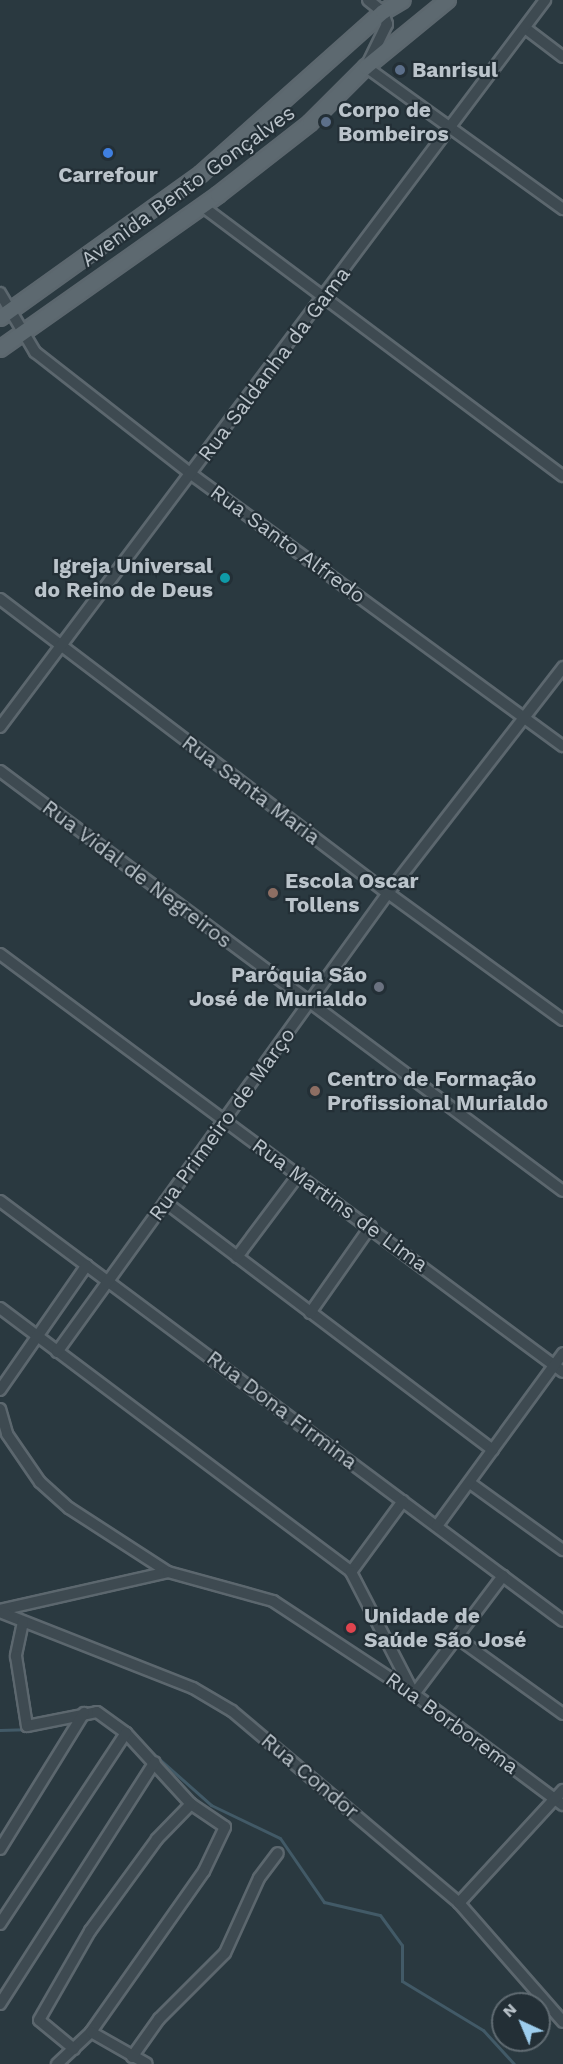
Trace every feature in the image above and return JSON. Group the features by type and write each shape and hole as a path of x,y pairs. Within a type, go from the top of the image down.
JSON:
{"main road":[{"name":"Avenida Bento Gonçalves","path":"6,314 201,174 383,12 403,0"},
{"name":"Avenida Bento Gonçalves","path":"0,350 202,206 310,123 366,68 448,0"}],"street":[{"path":"368,0 383,12 385,34 366,68 563,208"},
{"name":"Rua Saldanha da Gama","path":"0,727 452,129 546,0"},
{"path":"525,28 563,57"},
{"path":"202,206 563,476"},
{"name":"Rua Santo Alfredo","path":"0,293 6,314 35,352 191,474 563,746"},
{"name":"Rua Santa Maria","path":"0,599 388,893 563,1020"},
{"name":"Rua Primeiro de Março","path":"57,1352 388,893 563,667"},
{"name":"Rua Vidal de Negreiros","path":"0,771 309,1004 563,1191"},
{"name":"Rua Martins de Lima","path":"0,954 371,1226 559,1369"},
{"path":"237,1257 299,1174"},
{"name":"Rua Dona Firmina","path":"0,1200 563,1621"},
{"path":"165,1202 494,1450"},
{"path":"310,1313 371,1226"},
{"path":"0,1390 87,1265"},
{"path":"0,1308 351,1572 368,1610 414,1694 503,1576"},
{"path":"437,1526 559,1369 563,1353"},
{"path":"0,1409 6,1434 40,1482 69,1508 168,1572"},
{"path":"470,1483 563,1550"},
{"path":"351,1572 403,1501"},
{"name":"Rua Borborema","path":"0,1611 168,1572 273,1601 414,1694 559,1802"},
{"name":"Rua Condor","path":"0,1611 193,1688 232,1711 459,1903 563,2022"},
{"path":"23,1622 16,1656 26,1725 97,1712 126,1733 155,1762 191,1804 225,1827 204,1871 91,2032 57,2064"},
{"path":"456,1637 563,1714"},
{"path":"0,1850 84,1713"},
{"path":"0,1924 126,1733"},
{"path":"0,2004 155,1762"},
{"path":"459,1903 559,1802 563,1790"},
{"path":"74,2049 39,2020 90,1931 157,1839 191,1804"},
{"path":"132,2057 159,2019 225,1953 259,1878 278,1853"},
{"path":"91,2032 147,2064"}],"waterway":[{"path":"0,1730 25,1729"},
{"path":"147,1748 211,1805 280,1838 324,1902 380,1915 402,1945 402,1981 483,2030 514,2064"}],"place":[{"name":"Banrisul","path":"400,70"},
{"name":"Corpo de Bombeiros","path":"326,122"},
{"name":"Carrefour","path":"108,153"},
{"name":"Igreja Universal do Reino de Deus","path":"225,578"},
{"name":"Escola Oscar Tollens","path":"273,893"},
{"name":"Paróquia São José de Murialdo","path":"379,987"},
{"name":"Centro de Formação Profissional Murialdo","path":"315,1091"},
{"name":"Unidade de Saúde São José","path":"351,1628"}]}
